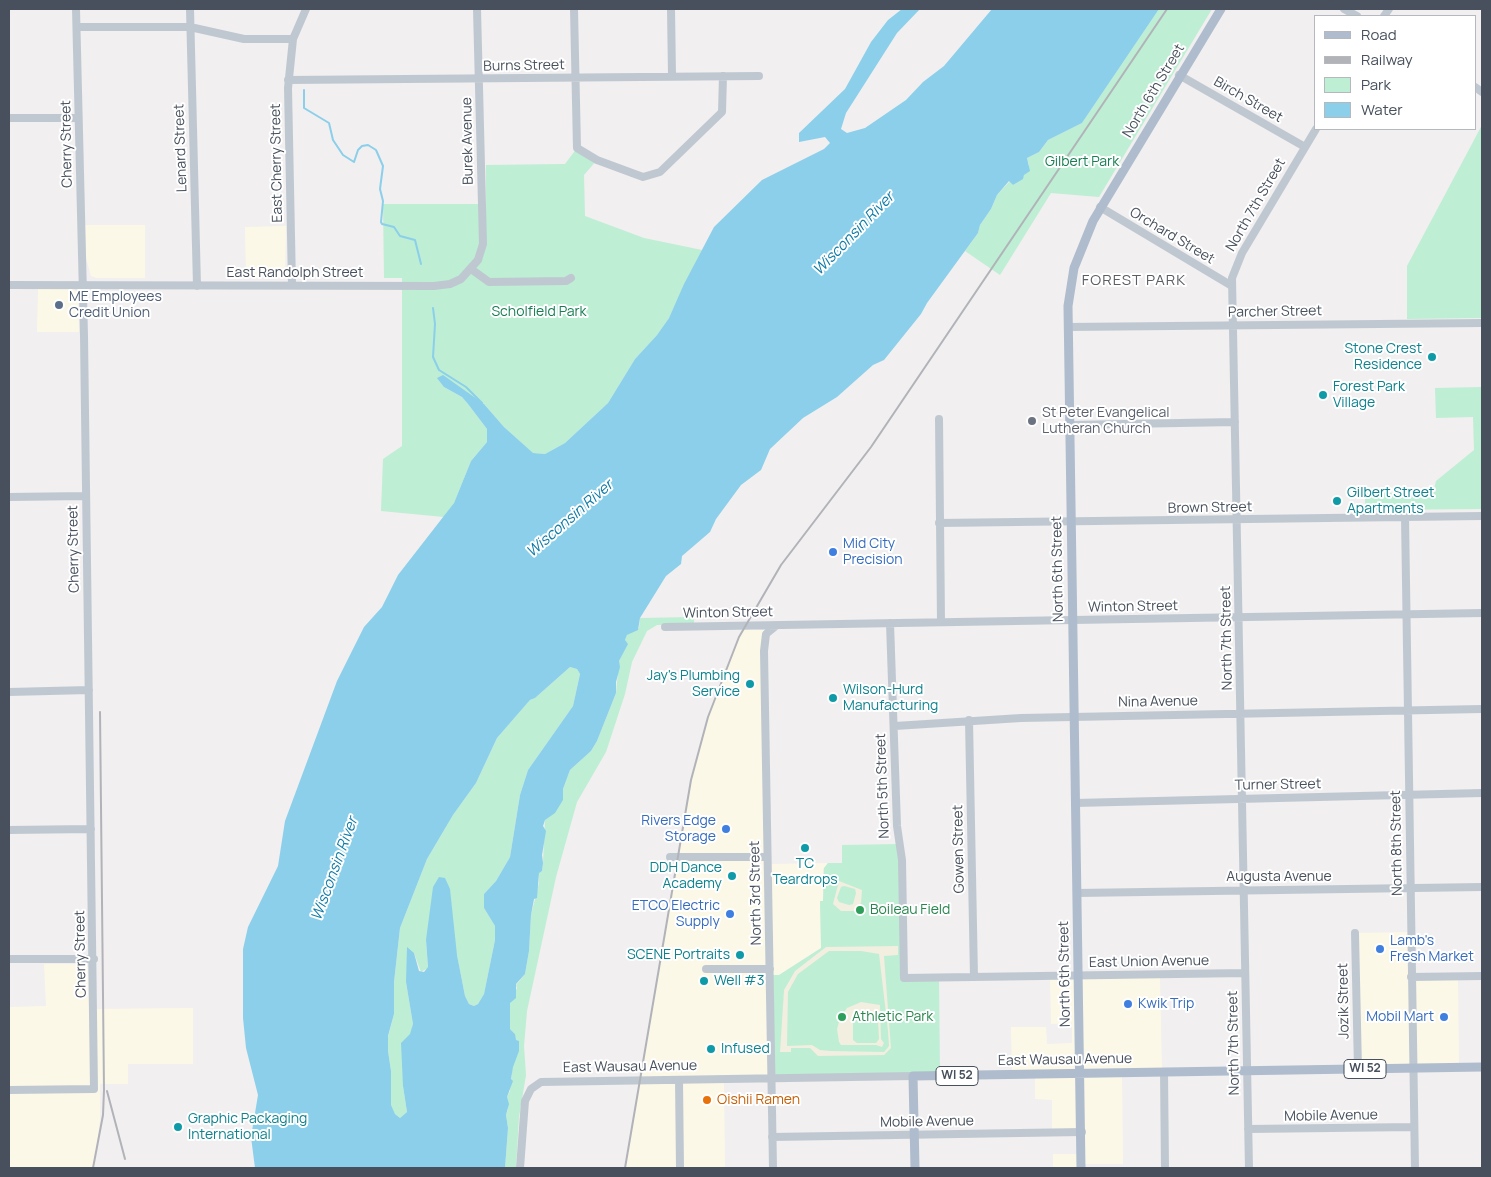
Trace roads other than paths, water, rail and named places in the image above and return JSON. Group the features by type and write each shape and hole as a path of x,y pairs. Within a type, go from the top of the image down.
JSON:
{"main road":[{"name":"North 6th Street","path":"1081,1168 1082,1132 1068,306 1074,268 1083,242 1100,207 1221,9"},
{"name":"East Wausau Avenue","path":"913,1076 1482,1067"},
{"path":"1045,1074 1069,1076 1076,1081 1078,1122 1082,1132"},
{"path":"914,1102 916,1086 923,1080 1002,1075"},
{"path":"913,1076 915,1168"}],"street":[{"name":"Cherry Street","path":"9,1090 94,1089 94,959 83,285 76,9"},
{"name":"Lenard Street","path":"190,9 197,286"},
{"name":"East Cherry Street","path":"292,286 288,80 293,39 306,9"},
{"name":"Burek Avenue","path":"471,270 481,255 483,244 477,9"},
{"path":"574,9 577,148 597,160 637,176 651,177 674,160 722,112 723,76"},
{"path":"671,9 672,76"},
{"path":"1344,9 1355,15"},
{"path":"77,27 190,27 244,39 293,39"},
{"name":"Birch Street","path":"1179,75 1304,147"},
{"name":"Burns Street","path":"288,80 759,76"},
{"path":"9,118 78,118"},
{"name":"North 7th Street","path":"1249,1168 1232,286 1238,260 1315,130"},
{"name":"Orchard Street","path":"1100,207 1232,286"},
{"path":"471,270 489,282 558,281 571,278"},
{"name":"East Randolph Street","path":"9,285 442,286 461,279 471,270"},
{"name":"Parcher Street","path":"1068,327 1482,322"},
{"path":"939,419 941,622"},
{"path":"1069,426 1236,422"},
{"path":"9,497 86,496"},
{"name":"Brown Street","path":"939,524 1482,516"},
{"name":"North 8th Street","path":"1405,517 1415,1168"},
{"name":"Winton Street","path":"665,627 1482,613"},
{"name":"North 5th Street","path":"890,622 895,726 896,826 902,860 904,978"},
{"name":"North 3rd Street","path":"773,1168 764,640 767,631 778,625"},
{"path":"9,692 89,690"},
{"name":"Nina Avenue","path":"895,726 969,720 1482,709"},
{"name":"Gowen Street","path":"969,720 974,977"},
{"name":"Turner Street","path":"1075,803 1482,793"},
{"path":"9,830 91,829"},
{"path":"670,857 767,856"},
{"name":"Augusta Avenue","path":"1077,893 1482,887"},
{"name":"Jozik Street","path":"1355,933 1358,1069"},
{"path":"9,959 94,959"},
{"path":"706,969 770,969"},
{"name":"East Union Avenue","path":"904,978 1245,973"},
{"path":"1411,977 1482,976"},
{"path":"1164,1072 1165,1168"},
{"name":"East Wausau Avenue","path":"520,1168 524,1105 531,1089 544,1082 913,1076"},
{"path":"680,1080 680,1168"},
{"name":"Mobile Avenue","path":"1248,1130 1414,1127"},
{"name":"Mobile Avenue","path":"772,1137 1082,1132"}],"water":[{"name":"Wisconsin River","path":"902,9 920,9 897,33 846,113 841,129 847,133 865,128 906,100 923,82 944,66 992,9 1159,9 1082,123 1048,140 1039,152 1027,158 1030,171 1024,175 1023,179 1013,185 1009,181 997,195 991,209 980,225 978,233 921,314 884,360 873,365 837,397 803,418 770,449 761,470 741,485 716,519 710,532 682,556 681,564 666,576 640,618 638,630 627,635 625,640 628,644 619,661 620,667 616,682 616,693 597,741 591,751 570,770 563,789 563,800 555,813 545,820 543,826 546,831 542,855 543,863 542,871 539,873 537,898 534,899 531,915 529,951 525,974 516,984 516,998 510,1003 510,1029 515,1034 516,1040 519,1041 519,1051 513,1067 511,1079 513,1081 507,1097 509,1104 506,1115 508,1128 505,1168 255,1168 251,1137 258,1095 246,1048 243,1018 243,949 248,927 278,866 285,821 337,681 364,627 382,607 398,575 454,503 471,461 487,442 487,429 468,404 462,397 444,387 437,378 443,375 484,404 504,427 533,453 545,454 565,443 608,403 635,359 657,335 669,318 684,284 714,227 762,180 824,149 830,143 825,137 799,142 799,133 845,89 871,42 888,20","holes":["570,667 577,669 580,674 573,706 528,770 520,795 510,857 496,881 484,894 484,908 495,926 495,940 484,994 478,1004 474,1006 469,1004 465,996 457,955 450,889 445,878 439,877 433,887 426,940 428,967 424,972 419,971 414,953 407,947 406,982 413,1024 410,1034 401,1043 403,1086 407,1112 400,1118 395,1114 391,1105 388,1036 394,1014 394,982 400,928 427,859 453,815 476,783 497,738 530,700 535,698"]}],"waterway":[{"path":"304,90 304,108 329,123 333,140 343,155 354,162 358,150 362,146 368,145 376,150 383,166 380,189 383,201 381,222 382,224 394,227 400,236 415,240 421,264"},
{"path":"433,308 435,324 433,357 439,370 466,387 482,403"}],"railway":[{"path":"625,1168 691,780 708,717 739,637 781,565 871,447 1167,9"},
{"path":"93,1168 103,1115 104,1090 100,712"},
{"path":"107,1091 125,1159"}],"place":[{"name":"ME Employees Credit Union","path":"59,305"},
{"name":"Stone Crest Residence","path":"1432,357"},
{"name":"Forest Park Village","path":"1323,395"},
{"name":"St Peter Evangelical Lutheran Church","path":"1032,421"},
{"name":"Gilbert Street Apartments","path":"1337,501"},
{"name":"Mid City Precision","path":"833,552"},
{"name":"Jay's Plumbing Service","path":"750,684"},
{"name":"Wilson-Hurd Manufacturing","path":"833,698"},
{"name":"Rivers Edge Storage","path":"726,829"},
{"name":"TC Teardrops","path":"805,848"},
{"name":"DDH Dance Academy","path":"732,876"},
{"name":"Boileau Field","path":"860,910"},
{"name":"ETCO Electric Supply","path":"730,914"},
{"name":"Lamb's Fresh Market","path":"1380,949"},
{"name":"SCENE Portraits","path":"740,955"},
{"name":"Well #3","path":"704,981"},
{"name":"Kwik Trip","path":"1128,1004"},
{"name":"Athletic Park","path":"842,1017"},
{"name":"Mobil Mart","path":"1444,1017"},
{"name":"Infused","path":"711,1049"},
{"name":"Oishii Ramen","path":"707,1100"},
{"name":"Graphic Packaging International","path":"178,1127"}],"district":[{"name":"FOREST PARK","path":"1134,281"}],"park label":[{"name":"Gilbert Park","path":"1082,162"},
{"name":"Scholfield Park","path":"539,312"}]}
